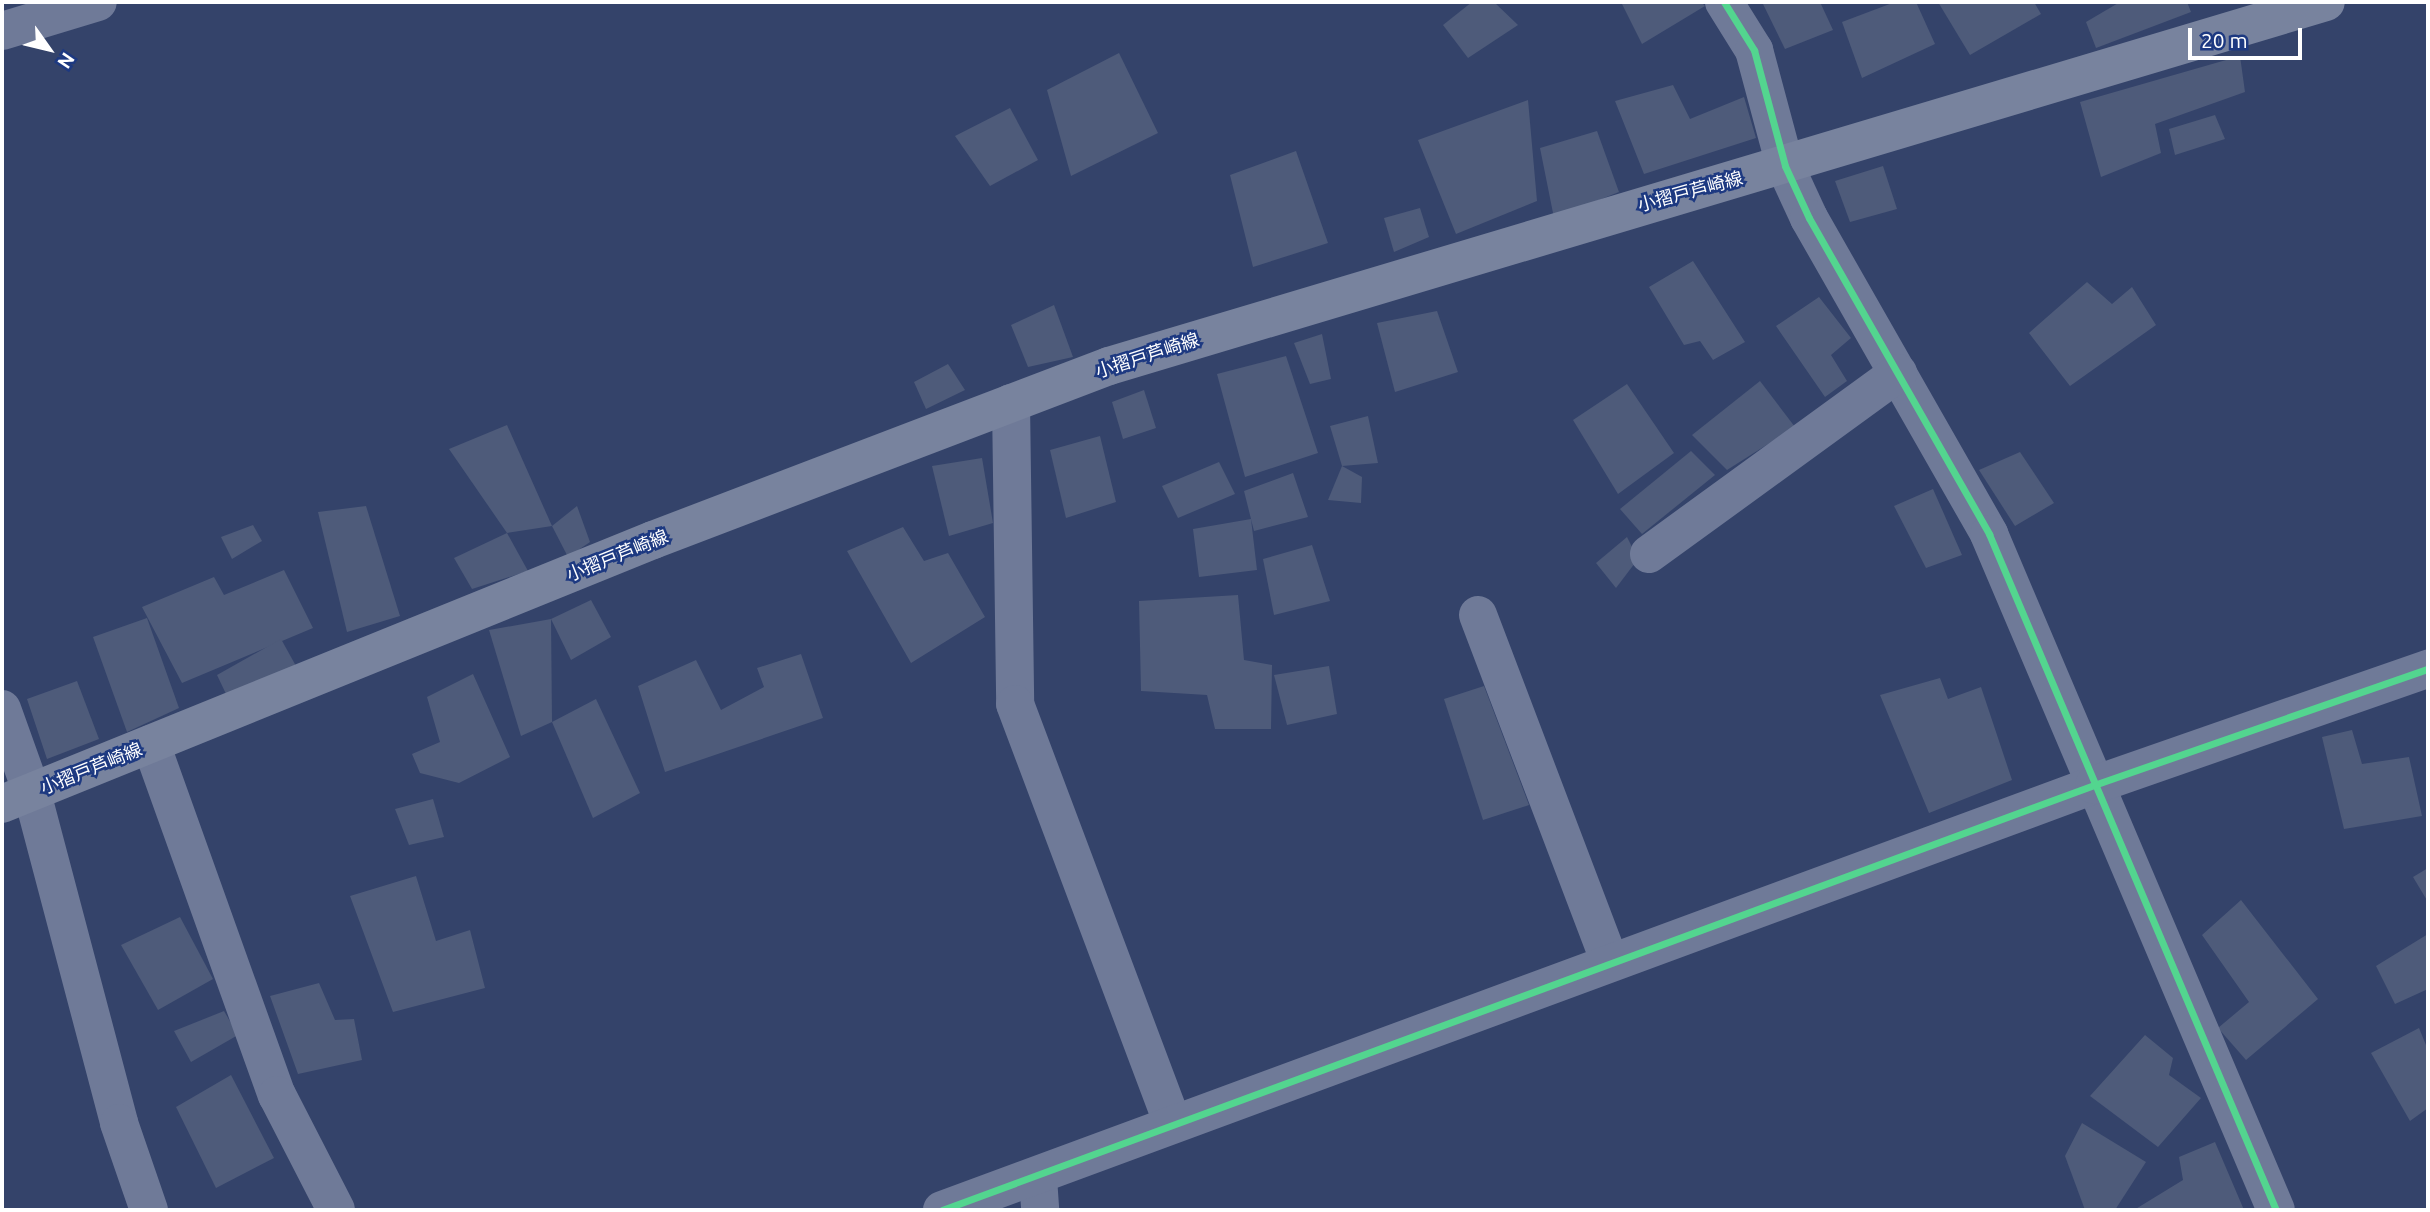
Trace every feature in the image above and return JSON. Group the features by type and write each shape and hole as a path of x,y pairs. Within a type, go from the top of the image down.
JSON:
{"main road":[{"name":"小摺戸芦崎線","path":"17,798 1109,366 1577,222 1785,166 2326,2"}],"street":[{"path":"2,31 98,2"},
{"path":"1724,2 1754,50 1785,166 1989,534 2276,1210"},
{"path":"1649,554 1898,373"},
{"path":"1011,403 1015,704 1172,1121"},
{"path":"1478,615 1610,962"},
{"path":"942,1210 1039,1194 1172,1121 2094,785 2428,669"},
{"path":"2,709 17,798 149,1210"},
{"path":"151,744 277,1095 336,1210"}],"building":[{"path":"1472,2 1494,2 1518,25 1468,58 1443,25"},
{"path":"1621,2 1701,2 1705,6 1642,44"},
{"path":"1762,2 1820,2 1833,30 1785,49"},
{"path":"1895,2 1916,2 1935,44 1862,78 1842,22"},
{"path":"1938,2 2034,2 2041,14 1970,55"},
{"path":"2120,2 2187,2 2191,12 2096,48 2086,22"},
{"path":"1119,53 1158,133 1071,176 1047,90"},
{"path":"2240,56 2245,92 2155,124 2161,153 2101,177 2080,102"},
{"path":"1673,85 1690,119 1744,97 1756,138 1644,174 1615,101"},
{"path":"1528,100 1537,201 1456,234 1418,140"},
{"path":"1010,108 1038,160 990,186 955,136"},
{"path":"2215,115 2225,139 2175,155 2169,129"},
{"path":"1597,131 1619,192 1554,218 1540,148"},
{"path":"1296,151 1328,243 1253,267 1230,175"},
{"path":"1883,166 1897,209 1850,222 1835,181"},
{"path":"1420,208 1429,237 1394,252 1384,218"},
{"path":"1693,261 1745,342 1713,360 1700,341 1684,345 1649,287"},
{"path":"2087,282 2112,304 2132,287 2156,325 2070,386 2029,333"},
{"path":"1819,297 1851,338 1831,355 1847,381 1825,397 1776,326"},
{"path":"1054,305 1073,357 1028,367 1011,325"},
{"path":"1437,311 1458,372 1395,392 1377,323"},
{"path":"1322,334 1331,379 1310,384 1294,343"},
{"path":"1286,356 1318,453 1245,477 1217,374"},
{"path":"948,364 965,390 926,409 914,382"},
{"path":"1760,381 1795,427 1727,470 1692,435"},
{"path":"1627,384 1674,453 1618,494 1573,420"},
{"path":"1144,390 1156,428 1123,439 1112,402"},
{"path":"1368,416 1378,463 1342,466 1330,426"},
{"path":"507,425 552,526 507,533 449,449"},
{"path":"1100,436 1116,502 1066,518 1050,450"},
{"path":"1691,451 1715,475 1642,534 1620,509"},
{"path":"2020,452 2054,503 2015,526 1979,470"},
{"path":"982,458 993,523 949,536 932,466"},
{"path":"1219,462 1235,494 1178,518 1162,486"},
{"path":"1342,466 1362,477 1361,503 1328,500"},
{"path":"1293,473 1308,517 1254,531 1244,491"},
{"path":"1933,489 1962,555 1926,568 1894,506"},
{"path":"366,506 400,616 347,632 318,512"},
{"path":"577,506 590,542 568,557 552,526"},
{"path":"1251,519 1257,570 1199,577 1193,529"},
{"path":"253,525 262,541 232,559 221,537"},
{"path":"903,527 924,561 948,553 985,617 911,663 847,551"},
{"path":"507,533 528,571 472,589 454,558"},
{"path":"1627,537 1638,559 1616,588 1596,563"},
{"path":"1312,545 1330,601 1274,615 1263,559"},
{"path":"284,570 313,628 182,683 142,607 214,577 224,595"},
{"path":"1238,595 1244,660 1272,665 1271,729 1215,729 1207,695 1141,691 1139,601"},
{"path":"591,600 611,637 571,660 551,619"},
{"path":"147,618 179,708 127,732 93,637"},
{"path":"551,619 552,722 521,736 489,630"},
{"path":"281,639 296,666 227,696 217,675"},
{"path":"801,654 823,718 665,772 638,686 696,660 721,710 764,687 757,668"},
{"path":"1329,666 1337,714 1287,725 1274,675"},
{"path":"473,674 510,757 459,783 420,773 412,754 440,742 427,697"},
{"path":"1940,678 1948,699 1981,687 2012,780 1929,813 1880,695"},
{"path":"77,681 99,739 47,759 27,699"},
{"path":"1484,686 1529,805 1483,820 1444,699"},
{"path":"596,699 640,793 593,818 552,722"},
{"path":"2352,730 2362,764 2409,757 2422,816 2344,829 2322,737"},
{"path":"433,799 444,837 409,845 395,809"},
{"path":"2428,868 2428,902 2413,877"},
{"path":"416,876 436,941 470,930 485,988 393,1012 350,896"},
{"path":"2241,900 2318,999 2246,1060 2218,1028 2249,1002 2202,935"},
{"path":"180,917 213,979 158,1010 121,945"},
{"path":"2428,934 2428,989 2395,1004 2376,966"},
{"path":"319,983 335,1020 354,1019 362,1060 298,1074 270,996"},
{"path":"224,1011 238,1035 191,1062 174,1031"},
{"path":"2419,1028 2428,1050 2428,1108 2410,1121 2371,1053"},
{"path":"2145,1035 2173,1058 2169,1075 2201,1098 2158,1147 2090,1096"},
{"path":"231,1075 274,1158 216,1188 176,1107"},
{"path":"2082,1123 2146,1162 2115,1210 2085,1210 2065,1156"},
{"path":"2215,1142 2244,1210 2134,1210 2183,1180 2179,1157"}],"cycle path":[{"path":"1724,2 1754,50 1785,166 1809,218 1989,534 2276,1210"},
{"path":"942,1210 2094,785 2428,669"}]}
